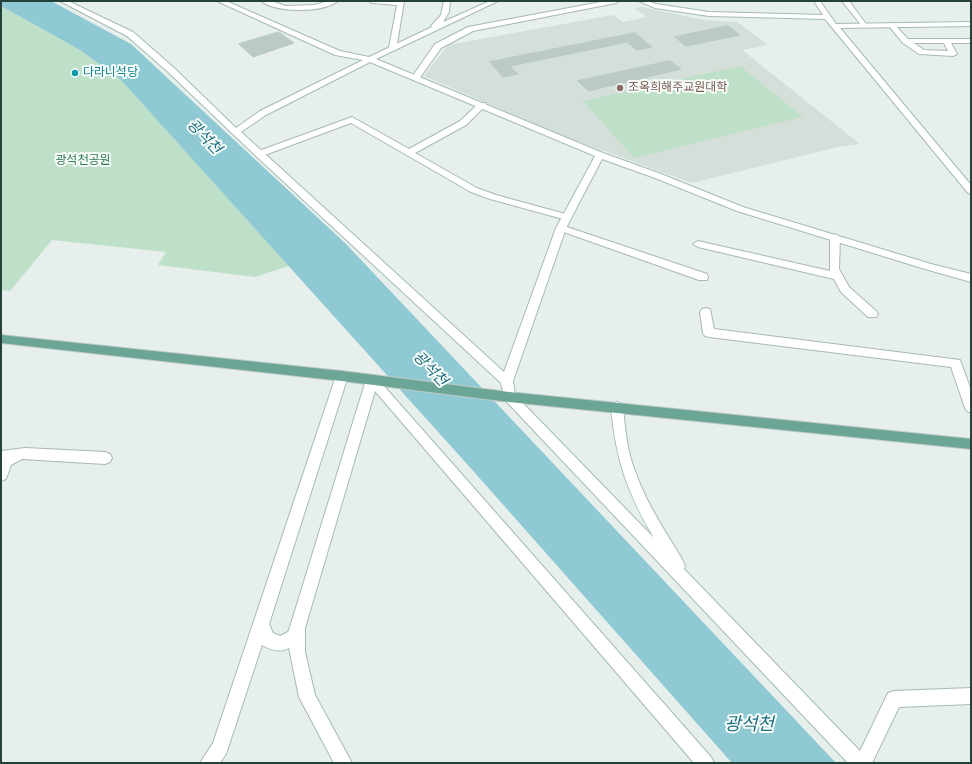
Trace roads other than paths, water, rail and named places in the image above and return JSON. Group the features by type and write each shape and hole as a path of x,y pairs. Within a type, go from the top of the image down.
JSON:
{"main road":[{"path":"1,340 342,376 509,397 971,444"}],"street":[{"path":"63,1 130,34 170,69 259,154 507,381"},
{"path":"220,1 338,53 370,60 416,77 600,155 658,176 740,209 929,267 971,278"},
{"path":"264,1 286,8 316,7 335,1"},
{"path":"372,1 401,2 393,48"},
{"path":"429,30 440,23 446,13 447,1"},
{"path":"236,132 263,113 429,30 495,1"},
{"path":"416,77 438,46 470,29 616,1"},
{"path":"642,1 655,6 708,14 827,17"},
{"path":"816,1 834,26 971,191"},
{"path":"845,1 864,25"},
{"path":"834,26 971,24"},
{"path":"892,25 906,41 922,52 953,54 946,41"},
{"path":"906,41 971,41"},
{"path":"410,152 463,124 482,105"},
{"path":"259,154 352,120 474,190 493,197 566,217"},
{"path":"600,155 561,228 507,381 509,397 862,763 894,699 971,696"},
{"path":"561,228 703,277"},
{"path":"835,237 834,269 844,289 872,314"},
{"path":"698,244 838,276"},
{"path":"706,312 709,333 956,363 971,408"},
{"path":"209,763 220,748 342,376"},
{"path":"261,624 264,636 270,642 282,644 293,637 372,380"},
{"path":"372,380 705,763"},
{"path":"617,407 620,438 628,470 641,503 688,584"},
{"path":"1,476 6,461 25,453"},
{"path":"1,456 25,453 105,458"},
{"path":"297,628 296,652 308,697 343,763"}],"water":[{"name":"광석천","path":"1,1 51,1 131,44 346,244 836,763 732,763 467,464 121,80 80,50 1,6"}],"place":[{"name":"다라니석당","path":"75,73"},
{"name":"조옥희해주교원대학","path":"620,88"}],"park label":[{"name":"광석천공원","path":"83,161"}]}
